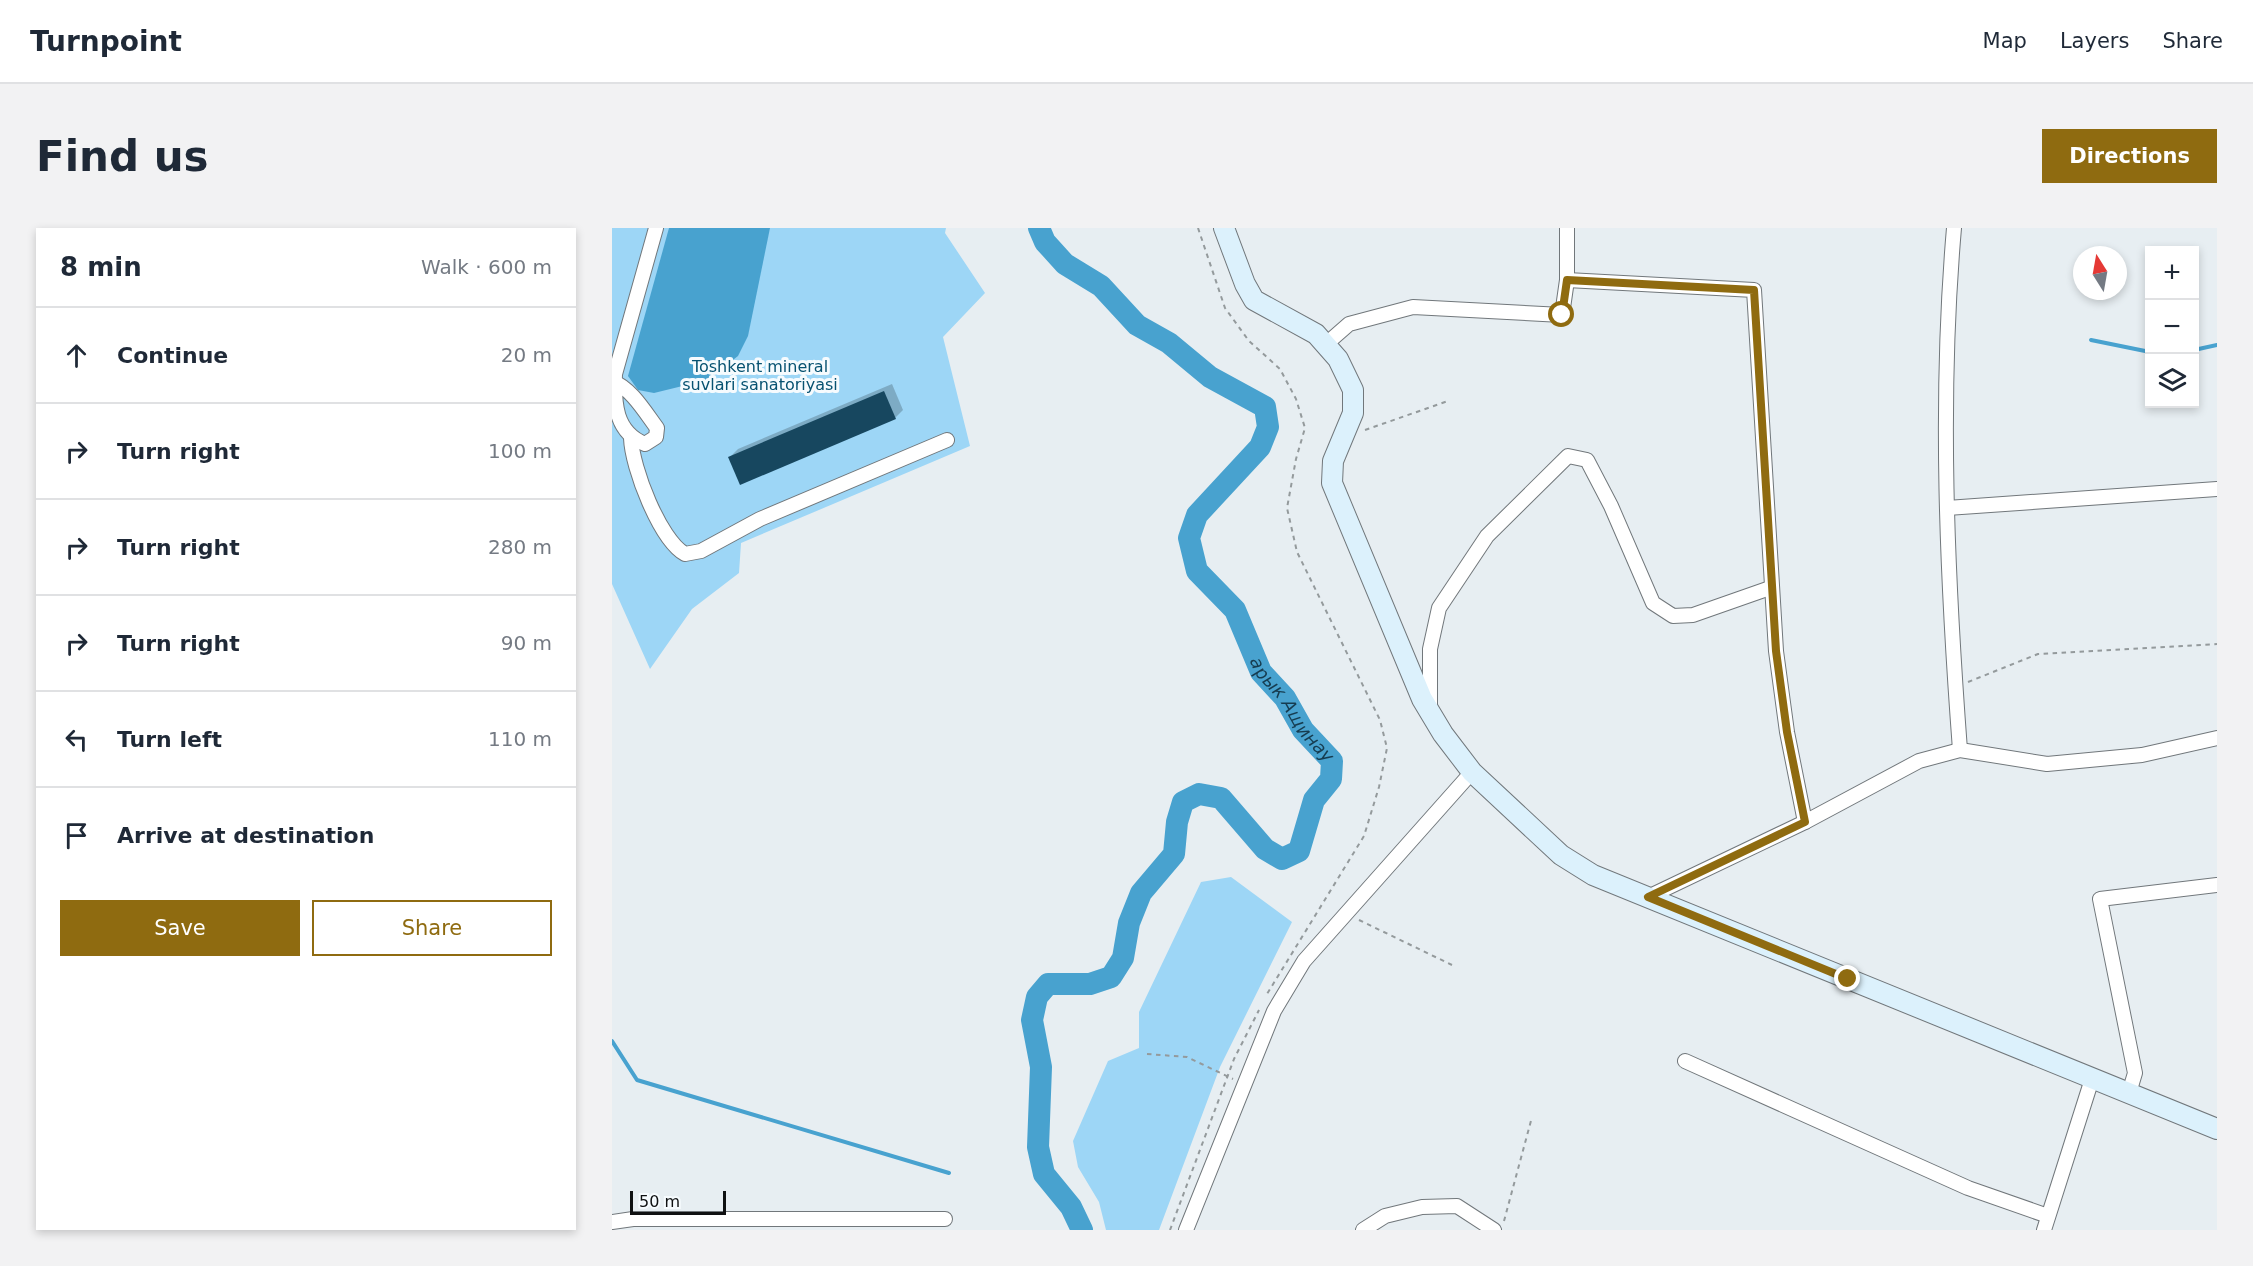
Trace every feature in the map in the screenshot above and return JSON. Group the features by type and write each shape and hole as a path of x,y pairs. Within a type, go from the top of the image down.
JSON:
{"main road":[{"path":"1224,228 1245,284 1254,300 1316,334 1338,359 1353,390 1353,413 1333,461 1332,483 1430,712 1472,772 1562,855 1593,874 2217,1129"}],"street":[{"path":"656,228 613,381 614,399 620,418 631,438 631,451 649,500 675,548 686,554 701,550 760,519 947,440"},
{"path":"1325,345 1348,324 1413,307 1562,315 1567,280 1568,228"},
{"path":"1954,228 1949,290 1947,508 1960,750"},
{"path":"1567,280 1754,290 1770,588 1787,732 1805,822"},
{"path":"613,381 624,387 657,428 656,437 645,444 631,438"},
{"path":"1430,712 1430,650 1439,608 1486,536 1568,456 1587,460 1611,506 1653,603 1673,616 1692,615 1770,588"},
{"path":"1947,508 2217,489"},
{"path":"1648,897 1805,822 1919,761 1960,750 2047,764 2142,755 2217,738"},
{"path":"1186,1230 1274,1011 1304,961 1472,772"},
{"path":"2129,1094 2135,1073 2100,899 2217,885"},
{"path":"1685,1061 1968,1188 2048,1216"},
{"path":"2044,1230 2092,1079"},
{"path":"1363,1230 1385,1216 1422,1207 1457,1206 1494,1230"},
{"path":"612,1221 633,1219 945,1219"}],"path":[{"path":"1170,1230 1227,1076 1278,972 1364,836 1379,787 1387,748 1380,720 1297,552 1287,508 1296,459 1305,428 1296,399 1280,369 1250,341 1225,308 1198,228"},
{"path":"1342,438 1448,401"},
{"path":"1955,687 2038,654 2217,644"},
{"path":"1346,914 1452,965"},
{"path":"1147,1054 1187,1057 1244,1083"},
{"path":"1502,1230 1532,1117"}],"green space":[{"name":"Toshkent mineral suvlari sanatoriyasi","path":"612,228 946,228 945,233 985,293 943,337 970,446 741,543 739,573 692,609 650,669 612,584"},
{"path":"1231,877 1292,922 1220,1067 1159,1230 1106,1230 1099,1202 1078,1167 1073,1141 1108,1061 1139,1048 1139,1012 1201,882"}],"shaded area":[{"path":"669,228 770,228 748,336 738,356 707,380 654,393 638,390 628,376"}],"building":[{"path":"884,391 896,419 740,485 728,457"}],"waterway":[{"name":"арык Ащинау","path":"1039,228 1045,242 1065,264 1101,286 1137,325 1169,343 1210,377 1265,407 1268,427 1260,447 1197,515 1189,538 1197,571 1235,610 1261,672 1285,698 1303,730 1332,761 1331,779 1314,800 1299,851 1282,859 1265,849 1221,798 1199,794 1183,802 1177,822 1174,854 1141,893 1129,923 1123,958 1111,977 1090,984 1048,984 1037,997 1032,1020 1041,1067 1038,1147 1044,1174 1071,1207 1082,1230"},
{"path":"2091,340 2145,351"},
{"path":"2199,349 2217,345"},
{"path":"612,1041 637,1080 949,1173"}],"route":[{"path":"1562,315 1567,280 1754,290 1770,588 1776,651 1787,732 1805,822 1648,897 1848,979"}]}
